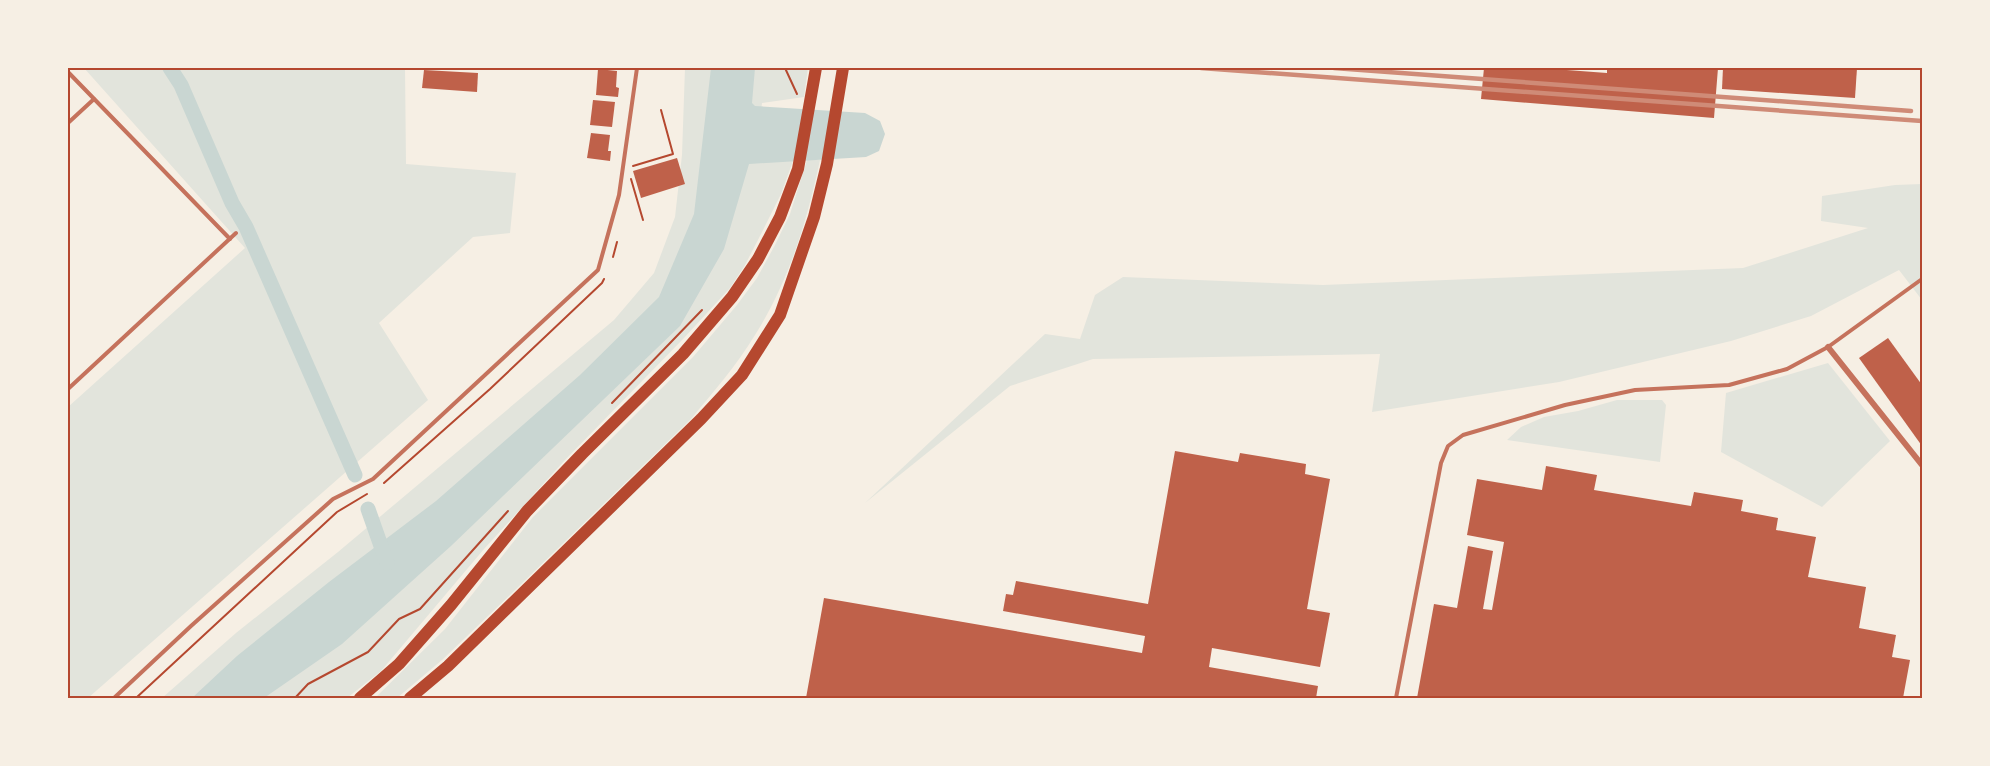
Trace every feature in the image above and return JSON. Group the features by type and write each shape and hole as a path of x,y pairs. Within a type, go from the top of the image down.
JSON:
{"highway":[{"path":"360,699 399,664 451,605 527,511 683,354 732,297 758,259 780,217 798,169 816,68"},
{"path":"410,699 465,650 701,419 742,375 780,315 814,217 827,164 843,68"}],"street":[{"path":"1828,348 1923,465"}],"lane":[{"path":"114,699 191,626 333,500 374,479 598,270 619,195 637,68"},
{"path":"68,72 230,239"},
{"path":"68,123 94,99"},
{"path":"68,389 236,233"},
{"path":"1396,699 1441,463 1448,447 1463,435 1565,405 1635,390 1729,385 1787,369 1828,348 1923,279"}],"path":[{"path":"785,68 800,98"},
{"path":"627,168 673,154 661,110"},
{"path":"630,178 644,220"},
{"path":"611,405 703,308"},
{"path":"295,699 308,684 369,652 399,619 420,609 514,505"}],"shaded area":[{"path":"84,68 405,68 406,164 516,173 510,233 473,237 379,323 428,400 88,698 68,698 68,407 245,248"},
{"path":"685,68 808,68 804,97 762,103 755,162 793,161 781,194 745,265 730,288 565,460 484,549 381,671 347,698 162,698 236,633 338,552 614,320 654,273 675,217 682,155"},
{"path":"711,68 755,68 752,103 755,106 865,113 880,121 885,134 879,151 866,157 749,164 724,249 680,326 451,546 342,644 264,698 192,698 237,656 329,582 436,501 580,375 659,297 694,214"},
{"path":"807,160 820,160 809,205 787,272 767,314 748,346 724,378 691,419 442,660 397,698 375,698 445,629 533,517 693,357 737,305 757,278 790,214"},
{"path":"1922,184 1922,300 1899,270 1811,316 1731,341 1559,382 1372,412 1380,354 1093,359 1010,386 865,503 1045,334 1080,339 1095,295 1123,277 1323,285 1743,268 1868,228 1821,221 1822,196 1895,185"},
{"path":"1828,363 1890,441 1822,507 1721,452 1726,393"},
{"path":"1617,400 1662,400 1666,405 1660,462 1507,440 1521,427 1544,417 1578,411"}],"building":[{"path":"1484,68 1540,68 1607,73 1607,68 1718,68 1714,118 1481,99"},
{"path":"1723,68 1857,68 1855,98 1722,89"},
{"path":"598,69 617,71 618,97 596,95"},
{"path":"424,70 478,73 477,92 422,88"},
{"path":"593,100 615,102 612,127 590,125"},
{"path":"591,133 610,135 608,151 611,151 610,161 587,158"},
{"path":"677,158 685,184 641,198 633,171"},
{"path":"1888,338 1922,385 1922,446 1859,358"},
{"path":"1175,451 1238,462 1240,453 1306,464 1305,474 1330,479 1307,609 1330,613 1320,667 1212,648 1209,667 1318,686 1316,698 806,698 824,598 1142,653 1145,636 1003,611 1006,594 1013,595 1016,581 1148,604"},
{"path":"1546,466 1597,475 1594,490 1691,506 1694,492 1743,500 1741,511 1778,518 1776,530 1816,537 1808,577 1866,587 1859,628 1896,635 1892,657 1910,660 1903,698 1417,698 1434,604 1457,608 1468,546 1493,551 1483,609 1492,610 1504,542 1467,535 1477,479 1542,490"}],"waterway":[{"path":"170,68 181,85 232,203 246,227 355,475"},
{"path":"368,509 387,563"}],"railway":[{"path":"1201,68 1922,121"},
{"path":"1334,68 1911,111"}]}
